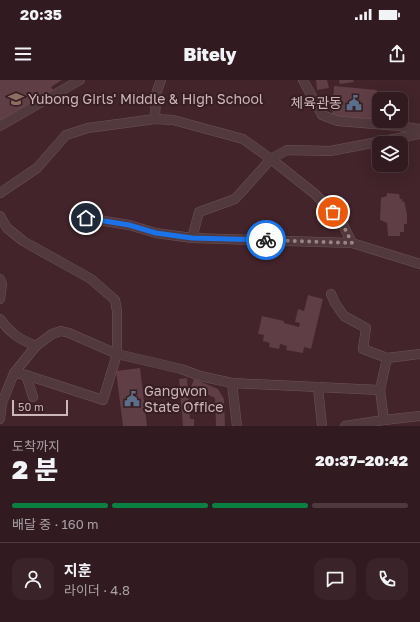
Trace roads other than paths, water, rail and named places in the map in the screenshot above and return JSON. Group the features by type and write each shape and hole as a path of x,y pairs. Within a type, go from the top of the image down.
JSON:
{"street":[{"path":"0,126 80,80"},
{"path":"155,119 156,94 161,80"},
{"path":"303,80 322,115 338,121 420,128"},
{"path":"0,193 37,168 66,135 88,128 155,119 173,120 243,139 315,194 341,221 352,243"},
{"path":"192,238 199,212 236,199 271,159 287,150 330,151 420,134"},
{"path":"0,216 7,228 23,242 91,279 115,300 117,311 117,354 103,400 26,374 12,376"},
{"path":"86,218 129,225 156,233 192,238 352,243 420,264"},
{"path":"0,279 2,284 0,299"},
{"path":"331,294 335,304 344,316 366,328 363,349 387,358 420,354"},
{"path":"0,319 9,330 24,342 36,346"},
{"path":"0,419 2,403 12,376 36,346 52,334 61,331 117,354 232,383 380,390"},
{"path":"384,420 380,390 387,358"},
{"path":"26,374 33,397"},
{"path":"232,383 237,426"},
{"path":"318,387 322,426"},
{"path":"345,426 420,416"}],"place":[{"name":"Yubong Girls' Middle & High School","path":"16,99"},
{"name":"체육관동","path":"354,103"},
{"name":"Gangwon State Office","path":"132,399"}]}
